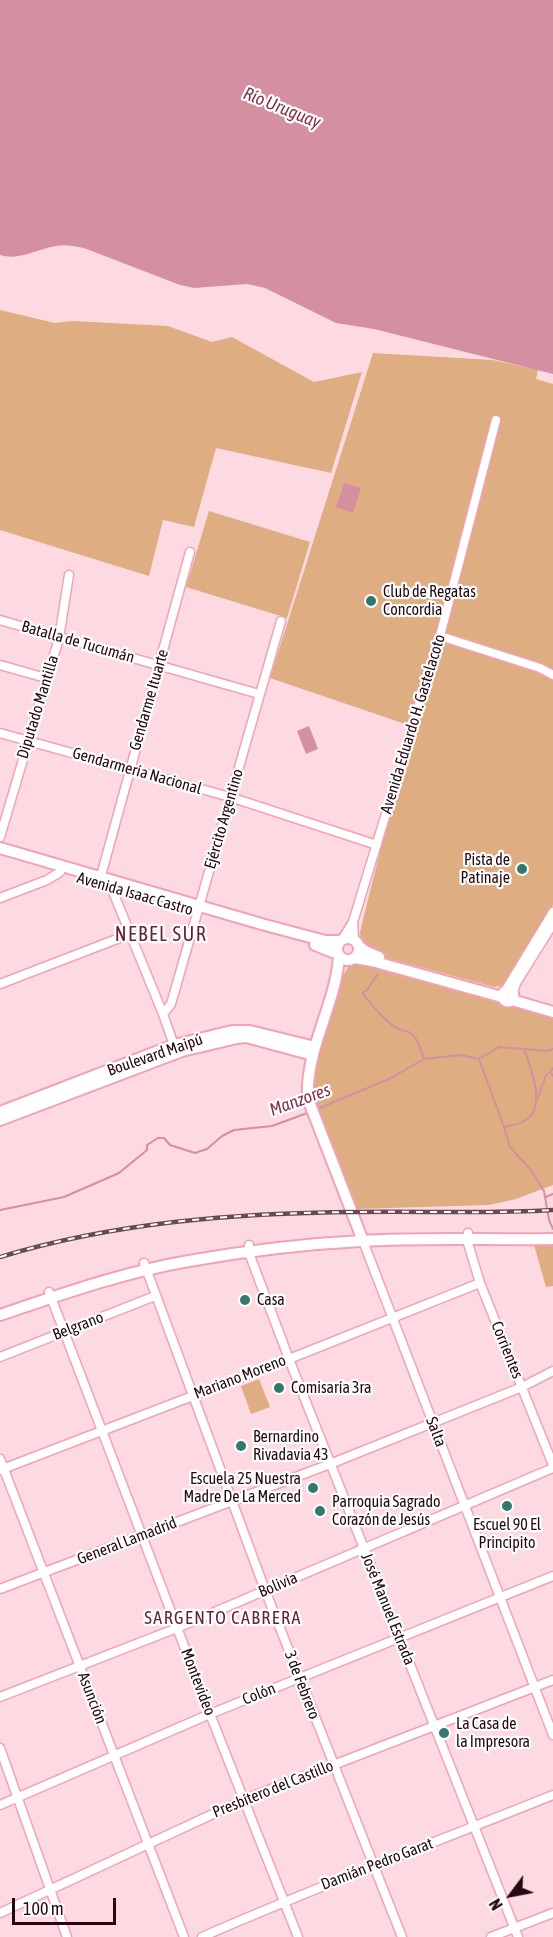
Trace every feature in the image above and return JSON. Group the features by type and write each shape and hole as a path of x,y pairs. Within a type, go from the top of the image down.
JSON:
{"main road":[{"name":"Avenida Isaac Castro","path":"0,848 112,884 325,947 345,957 372,961 553,1006"},
{"name":"Avenida Isaac Castro","path":"0,855 99,880"},
{"name":"Avenida Isaac Castro","path":"199,909 325,941 349,941 375,956 508,995 553,1012"},
{"path":"349,941 359,953 345,957 337,948 349,941"},
{"path":"314,1051 345,957"},
{"name":"Boulevard Maipú","path":"0,1112 175,1049 246,1038 314,1051"},
{"name":"Salta","path":"314,1051 307,1085 308,1099 362,1237"},
{"name":"Boulevard Maipú","path":"0,1120 83,1084"},
{"path":"0,1308 191,1254 362,1237 553,1233"},
{"path":"467,1236 553,1239"},
{"path":"0,1315 50,1294"}],"street":[{"name":"Avenida Eduardo H. Gastelacoto","path":"349,941 440,636 496,420"},
{"name":"Gendarme Ituarte","path":"99,880 190,552"},
{"name":"Diputado Mantilla","path":"0,837 59,638 69,575"},
{"name":"Batalla de Tucumán","path":"0,620 260,694"},
{"name":"Ejército Argentino","path":"163,1014 171,1004 280,621"},
{"path":"440,636 540,668 553,675"},
{"path":"0,666 46,678"},
{"name":"Gendarmería Nacional","path":"0,734 230,798 376,845"},
{"path":"0,898 47,880 60,872"},
{"path":"112,884 175,1049"},
{"path":"508,995 553,912"},
{"path":"508,995 553,924"},
{"path":"0,984 130,934"},
{"name":"Corrientes","path":"467,1236 480,1283 553,1466"},
{"name":"Salta","path":"362,1237 553,1735"},
{"name":"José Manuel Estrada","path":"249,1249 330,1464 518,1937"},
{"name":"3 de Febrero","path":"145,1266 231,1502 332,1764 402,1937"},
{"name":"Mariano Moreno","path":"2,1469 480,1283"},
{"name":"Montevideo","path":"50,1294 243,1800 298,1937"},
{"name":"Belgrano","path":"0,1357 155,1296"},
{"name":"General Lamadrid","path":"0,1589 330,1464 522,1387 553,1371"},
{"name":"Asunción","path":"0,1459 184,1937"},
{"name":"Bolivia","path":"0,1697 177,1628 553,1466"},
{"name":"Colón","path":"0,1805 210,1714 553,1576"},
{"name":"Presbítero del Castillo","path":"0,1913 243,1800 553,1680"},
{"path":"0,1748 67,1937"},
{"name":"Damián Pedro Garat","path":"202,1937 284,1901 553,1795"},
{"path":"491,1937 553,1913"}],"shaded area":[{"path":"0,310 55,323 72,321 168,326 212,342 232,337 314,382 362,372 331,473 216,448 194,527 163,520 149,576 0,530"},
{"path":"373,353 493,360 538,370 536,379 553,384 553,905 506,982 501,986 494,987 376,955 361,943 360,932 411,726 270,678"},
{"path":"209,511 310,542 287,618 186,587"},
{"path":"359,963 553,1017 553,1185 516,1199 489,1205 356,1209 312,1092 312,1079 318,1050 342,977 348,967"},
{"path":"534,1245 553,1245 553,1286 546,1287"},
{"path":"259,1379 270,1407 251,1414 241,1386"}],"water":[{"name":"Río Uruguay","path":"0,0 553,0 553,374 374,329 336,323 265,288 247,284 194,288 180,285 84,248 60,245 21,256 0,255"},
{"path":"344,483 361,488 353,513 336,507"},
{"path":"309,726 318,749 306,754 297,731"}],"waterway":[{"path":"378,974 367,990 362,993 388,1022 412,1034 424,1059"},
{"name":"Manzores","path":"315,1110 389,1079 424,1059 460,1055 479,1059 499,1047 548,1051 553,1049"},
{"path":"524,1049 534,1078 535,1108 522,1122 504,1127 510,1147 531,1170 544,1191 549,1220 553,1229"},
{"path":"479,1059 504,1127"},
{"path":"553,1068 550,1072 553,1076"},
{"path":"538,1098 546,1075 550,1072"},
{"name":"Manzores","path":"0,1210 64,1197 119,1173 147,1150 147,1145 158,1138 164,1138 170,1145 195,1153 207,1149 222,1136 234,1130 272,1126 310,1112"},
{"path":"546,1197 553,1194"}],"railway":[{"path":"0,1257 88,1235 221,1217 312,1213 553,1210"}],"place":[{"name":"Club de Regatas Concordia","path":"371,601"},
{"name":"Pista de Patinaje","path":"522,869"},
{"name":"Casa","path":"245,1300"},
{"name":"Comisaría 3ra","path":"279,1388"},
{"name":"Bernardino Rivadavia 43","path":"241,1446"},
{"name":"Escuela 25 Nuestra Madre De La Merced","path":"313,1488"},
{"name":"Escuel 90 El Principito","path":"507,1506"},
{"name":"Parroquia Sagrado Corazón de Jesús","path":"320,1511"},
{"name":"La Casa de la Impresora","path":"444,1733"}],"district":[{"name":"NEBEL SUR","path":"161,935"},
{"name":"SARGENTO CABRERA","path":"223,1618"}]}
